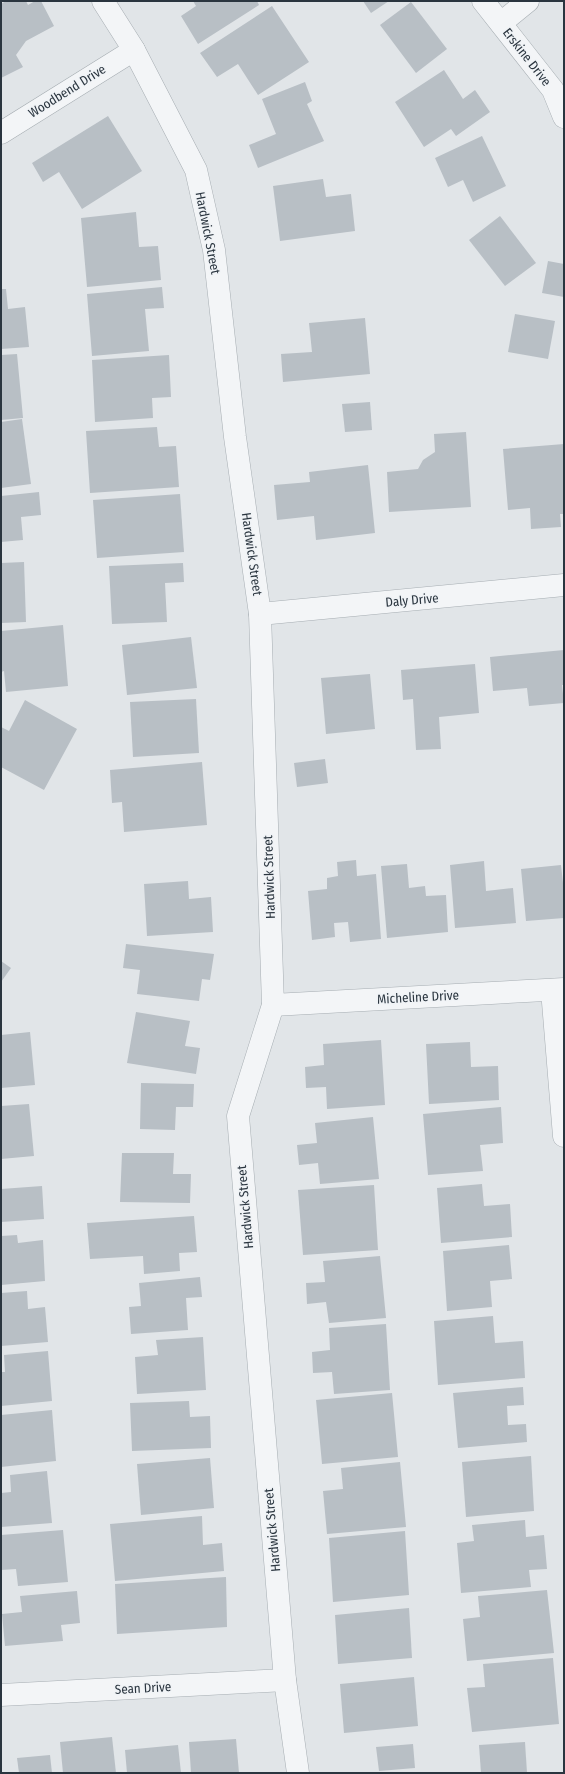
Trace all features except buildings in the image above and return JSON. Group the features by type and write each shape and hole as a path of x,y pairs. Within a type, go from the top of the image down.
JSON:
{"street":[{"name":"Hardwick Street","path":"103,1 134,50 196,170 212,243 235,437 260,614 273,1005 238,1116 285,1680 298,1773"},
{"name":"Erskine Drive","path":"484,1 553,90 564,117"},
{"path":"501,23 528,1"},
{"name":"Woodbend Drive","path":"1,133 134,50"},
{"name":"Daly Drive","path":"260,614 564,585"},
{"path":"558,990 564,1136"},
{"name":"Micheline Drive","path":"273,1005 558,990"},
{"name":"Sean Drive","path":"1,1695 285,1680"}]}
